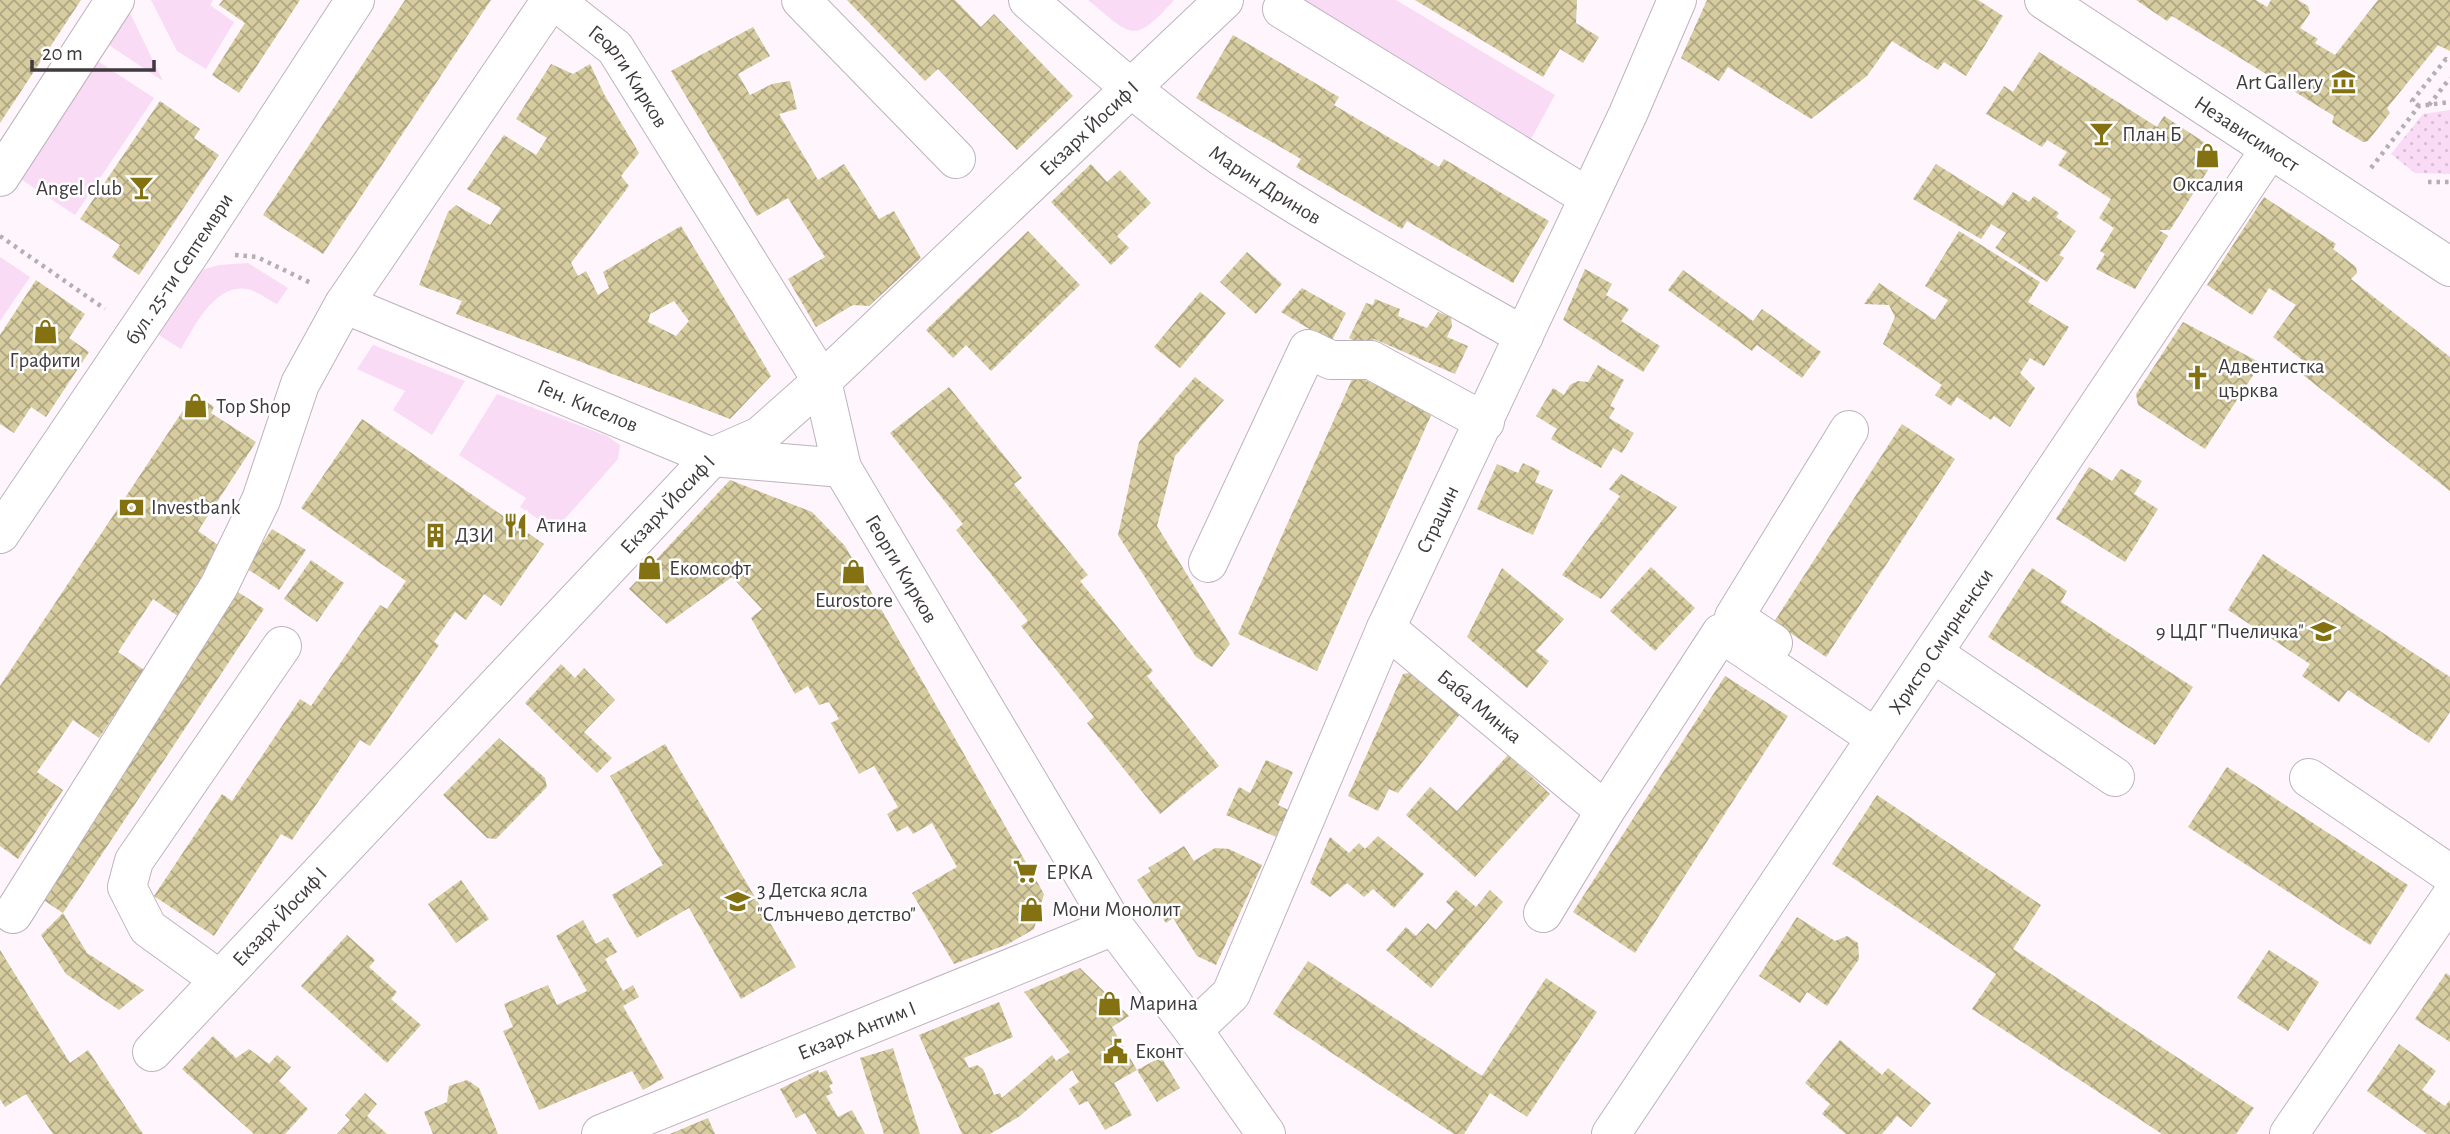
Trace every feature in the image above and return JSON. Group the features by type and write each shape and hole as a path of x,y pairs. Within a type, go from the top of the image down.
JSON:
{"street":[{"path":"0,177 116,0"},
{"name":"бул. 25-ти Септември","path":"0,534 355,0"},
{"path":"13,914 219,586 261,500 300,384 344,304 552,0"},
{"name":"Георги Кирков","path":"552,0 615,48 822,381 842,468 1114,926 1194,1030 1267,1132"},
{"path":"802,0 956,159"},
{"name":"Марин Дринов","path":"1028,0 1129,87 1247,174 1345,234 1524,336"},
{"name":"Екзарх Йосиф I","path":"152,1052 712,457 760,436 822,381 1129,87 1224,0"},
{"name":"Страцин","path":"1194,1030 1231,994 1386,628 1485,422 1677,0"},
{"name":"Независимост","path":"2044,0 2450,267"},
{"path":"1282,9 1588,197"},
{"name":"Христо Смирненски","path":"1611,1134 2270,149"},
{"name":"Ген. Киселов","path":"344,304 712,457 842,468"},
{"path":"1208,563 1308,349 1331,360 1371,360 1485,422"},
{"path":"1849,430 1734,617 1882,729"},
{"name":"Баба Минка","path":"1386,628 1605,811"},
{"path":"1543,913 1605,811 1721,633 1882,729"},
{"path":"220,980 148,928 127,887 134,861 282,646"},
{"path":"1933,653 2115,777"},
{"path":"2309,778 2450,874"},
{"path":"2290,1134 2450,898"},
{"name":"Екзарх Антим I","path":"601,1134 1114,926"}],"path":[{"path":"2450,62 2446,59 2412,101 2419,106 2450,102"},
{"path":"2429,105 2450,78"},
{"path":"2345,198 2419,106"},
{"path":"2428,182 2450,182"},
{"path":"0,236 137,331"},
{"path":"178,270 206,256 257,257 296,274 344,304"}],"shaded area":[{"path":"151,0 213,0 210,5 234,22 206,69 177,51"},
{"path":"1088,0 1174,0 1149,24 1140,30 1132,31 1114,22"},
{"path":"1295,0 1396,0 1555,95 1531,139"},
{"path":"127,7 163,81 103,41"},
{"path":"96,60 154,98 75,215 19,178"},
{"path":"2450,110 2450,174 2415,173 2391,154 2423,114"},
{"path":"0,257 30,277 0,321"},
{"path":"248,263 288,288 277,304 247,289 225,293 207,308 181,349 149,329 198,271 219,265"},
{"path":"373,345 465,381 432,435 393,410 405,391 357,369"},
{"path":"497,394 607,436 620,445 618,459 555,530 520,507 526,498 459,455"}],"building":[{"path":"0,0 81,0 0,123"},
{"path":"223,0 300,0 239,93 212,75 245,23 219,5"},
{"path":"405,0 491,0 323,254 263,215"},
{"path":"847,0 955,0 981,27 994,14 1073,96 1017,150 938,69 925,81"},
{"path":"1415,0 1577,0 1576,23 1599,37 1583,63 1560,49 1543,77"},
{"path":"1707,0 1978,0 2003,16 1966,76 1944,62 1938,70 1892,41 1867,76 1811,119 1728,67 1719,81 1681,58"},
{"name":"Art Gallery","path":"2136,0 2256,0 2267,7 2271,0 2298,0 2308,6 2310,13 2300,28 2318,39 2315,43 2335,55 2378,0 2450,0 2450,51 2438,45 2387,108 2390,113 2368,141 2363,142 2332,123 2334,116 2172,16 2167,21"},
{"path":"753,27 770,56 738,74 750,95 772,84 790,81 797,109 779,114 818,180 844,164 879,219 894,211 921,258 869,306 853,305 816,327 788,279 825,257 788,198 757,216 671,71"},
{"path":"1233,35 1339,97 1334,105 1439,167 1444,159 1549,221 1513,283 1407,221 1402,229 1296,167 1301,159 1196,98"},
{"path":"2039,52 2157,127 2164,116 2213,148 2215,159 2170,230 2159,230 2168,236 2135,289 2096,269 2105,254 2100,251 2114,228 2099,218 2111,199 2058,165 2067,152 2047,140 2042,147 1986,114 2004,86 2013,92"},
{"path":"551,64 573,74 590,64 604,94 639,153 621,176 629,186 571,263 578,276 586,271 598,295 609,288 603,272 681,226 771,376 730,419 456,314 462,301 419,285 448,212 456,205 490,225 501,208 467,189 504,135 536,155 547,138 516,119","holes":["674,301 689,321 676,336 648,322 650,314"]},
{"path":"160,101 200,129 194,138 219,155 139,275 112,257 120,245 80,219"},
{"path":"1091,164 1107,182 1120,170 1151,203 1117,236 1129,248 1111,265 1051,202"},
{"path":"1936,164 2003,206 2013,192 2029,202 2034,196 2059,213 2056,217 2076,231 2059,255 2064,258 2047,282 1995,248 2006,233 1991,224 1981,239 1913,199"},
{"path":"2264,197 2336,244 2333,249 2356,267 2357,273 2351,279 2450,357 2450,491 2298,371 2305,362 2273,337 2296,305 2269,288 2252,315 2207,285"},
{"path":"1028,231 1080,285 991,371 966,345 953,358 926,330"},
{"path":"1959,231 2040,282 2028,302 2069,327 2044,366 2030,358 2020,373 2035,388 2010,427 1994,416 1991,420 1957,397 1951,406 1935,395 1942,385 1883,344 1895,317 1889,305 1864,304 1879,283 1935,320 1948,300 1925,286"},
{"path":"1247,252 1282,284 1256,314 1220,282"},
{"path":"1585,269 1612,284 1606,295 1629,309 1621,321 1660,346 1643,372 1563,320"},
{"path":"1683,270 1753,321 1762,309 1821,352 1802,378 1757,345 1752,351 1668,290"},
{"path":"36,280 85,314 69,338 89,352 46,417 31,407 14,433 0,424 0,335"},
{"path":"1302,288 1346,313 1331,342 1281,312"},
{"path":"1200,292 1226,313 1180,368 1154,347"},
{"path":"1375,299 1400,309 1398,316 1427,328 1438,312 1451,317 1452,326 1447,337 1468,346 1455,374 1374,339 1367,348 1349,338 1366,303 1373,305"},
{"name":"Адвентистка църква","path":"2183,322 2261,363 2205,449 2138,405 2136,394"},
{"path":"1598,365 1624,380 1610,406 1615,408 1609,418 1634,433 1622,453 1613,448 1601,468 1551,439 1557,429 1536,416 1553,388 1564,395 1570,385 1578,381 1588,382"},
{"path":"1354,375 1433,411 1317,671 1238,634"},
{"path":"1195,377 1224,400 1175,456 1157,526 1230,644 1212,667 1196,657 1118,535 1139,442"},
{"path":"949,387 1022,478 1014,484 1088,575 1080,581 1153,671 1147,676 1219,766 1160,814 1087,723 1094,717 1021,626 1028,621 956,530 963,524 890,433"},
{"path":"198,396 214,407 211,413 256,442 198,531 224,549 179,617 153,599 118,652 144,670 99,738 73,720 37,772 63,790 18,859 0,846 0,686 190,400"},
{"path":"362,419 544,544 501,606 484,594 466,620 455,612 434,642 439,645 370,746 360,740 292,840 281,834 214,936 154,896 222,794 232,801 300,699 311,706 380,605 387,609 406,581 301,508"},
{"path":"1902,424 1955,459 1826,657 1774,622"},
{"path":"1523,463 1540,471 1535,482 1553,490 1533,535 1477,509 1497,464 1518,473"},
{"path":"2089,467 2112,481 2121,469 2142,481 2134,494 2158,509 2125,562 2056,519"},
{"path":"1621,474 1677,507 1601,599 1562,575 1620,496 1609,489"},
{"path":"730,480 812,512 845,546 1044,894 1034,929 1008,944 954,964 912,893 957,867 932,823 913,834 908,826 897,832 887,814 898,807 874,766 859,774 831,723 839,719 829,702 819,705 808,686 795,694 751,618 762,609 732,577 667,624 629,589"},
{"path":"272,529 306,550 279,590 246,568"},
{"path":"2263,554 2450,677 2450,712 2429,743 2348,690 2339,702 2302,676 2310,664 2228,610"},
{"path":"311,560 344,583 317,622 284,599"},
{"path":"1651,567 1695,608 1655,651 1610,611"},
{"path":"1502,568 1564,619 1536,651 1549,661 1527,688 1467,637"},
{"path":"2032,568 2067,591 2061,602 2193,687 2155,745 1988,637"},
{"path":"235,590 264,609 63,913 39,897"},
{"path":"561,664 575,678 584,668 615,700 584,732 612,758 597,773 525,703"},
{"path":"1420,671 1461,713 1398,793 1389,789 1378,811 1348,796 1403,674"},
{"path":"1725,676 1788,716 1635,953 1573,912"},
{"path":"499,738 545,778 547,787 496,839 487,838 443,795"},
{"path":"665,744 796,967 741,999 689,908 637,938 612,895 663,865 610,776"},
{"path":"1508,755 1550,794 1475,877 1406,815 1430,787 1457,811"},
{"path":"1266,760 1293,772 1278,805 1288,810 1276,837 1226,815 1239,787 1250,793"},
{"path":"2227,767 2408,885 2370,945 2188,827"},
{"path":"1877,795 2041,905 2013,949 2254,1108 2236,1134 2162,1134 1972,1009 1996,974 1832,864"},
{"path":"1378,836 1424,874 1394,908 1373,889 1364,897 1347,883 1330,897 1310,883 1330,837 1349,853 1359,843 1365,849"},
{"path":"1184,846 1194,861 1215,848 1229,849 1262,865 1216,965 1197,956 1173,918 1166,923 1137,880 1151,871 1148,868"},
{"path":"461,880 489,919 456,943 428,904"},
{"path":"1456,890 1476,907 1490,890 1503,902 1431,988 1386,950 1406,927 1416,936 1428,923 1436,930 1454,909 1446,902"},
{"path":"63,913 87,953 144,990 119,1010 66,974 41,935"},
{"path":"1797,917 1835,941 1847,936 1858,943 1859,959 1827,1006 1807,992 1800,1003 1759,976"},
{"path":"583,920 596,944 608,937 617,952 605,959 623,991 633,985 639,997 623,1006 664,1078 643,1090 632,1071 539,1110 503,1031 513,1027 504,1004 548,985 557,1005 587,991 556,936"},
{"path":"347,935 375,960 369,967 397,992 391,999 421,1025 387,1063 301,986"},
{"path":"0,950 70,1063 88,1050 143,1134 53,1134 26,1094 5,1107 0,1099"},
{"path":"2269,950 2319,982 2288,1031 2237,998"},
{"path":"1308,961 1482,1076 1546,978 1597,1012 1527,1117 1490,1093 1464,1134 1454,1134 1273,1014"},
{"path":"1080,968 1129,1016 1112,1027 1137,1070 1114,1083 1132,1115 1105,1130 1088,1101 1079,1105 1069,1089 1079,1082 1072,1070 1020,1116 990,1134 962,1134 919,1035 999,1002 1013,1037 964,1058 969,1068 977,1065 983,1069 994,1095 1000,1093 1002,1098 1052,1055 1056,1061 1070,1052 1024,992"},
{"path":"2446,973 2450,976 2450,1042 2415,1019"},
{"path":"213,1036 236,1058 249,1049 269,1064 277,1055 291,1067 279,1081 308,1109 285,1134 254,1134 182,1069"},
{"path":"1840,1040 1882,1075 1888,1068 1931,1103 1911,1127 1897,1116 1882,1134 1846,1134 1822,1114 1830,1104 1805,1083"},
{"path":"2399,1044 2436,1071 2422,1090 2445,1106 2450,1100 2450,1134 2427,1134 2367,1091"},
{"path":"893,1048 920,1134 884,1134 860,1058"},
{"path":"1161,1057 1180,1088 1157,1102 1137,1070"},
{"path":"818,1070 819,1073 826,1070 833,1083 829,1086 833,1093 826,1096 838,1117 852,1110 865,1134 817,1134 805,1113 796,1118 780,1089"},
{"path":"467,1080 479,1088 498,1134 433,1134 424,1112 447,1102 449,1086"},
{"path":"365,1093 377,1104 367,1116 387,1134 337,1134 350,1120 345,1115"},
{"path":"708,1118 715,1134 670,1134"}],"place":[{"name":"Art Gallery","path":"2343,82"},
{"name":"План Б","path":"2102,134"},
{"name":"Оксалия","path":"2208,155"},
{"name":"Angel club","path":"142,188"},
{"name":"Графити","path":"45,331"},
{"name":"Адвентистка църква","path":"2198,378"},
{"name":"Top Shop","path":"196,406"},
{"name":"Investbank","path":"131,507"},
{"name":"Атина","path":"516,525"},
{"name":"ДЗИ","path":"435,535"},
{"name":"Екомсофт","path":"649,568"},
{"name":"Eurostore","path":"854,571"},
{"name":"9 ЦДГ \"Пчеличка\"","path":"2324,631"},
{"name":"ЕРКА","path":"1026,872"},
{"name":"3 Детска ясла \"Слънчево детство\"","path":"737,902"},
{"name":"Мони Монолит","path":"1032,909"},
{"name":"Марина","path":"1109,1003"},
{"name":"Еконт","path":"1115,1051"}]}
